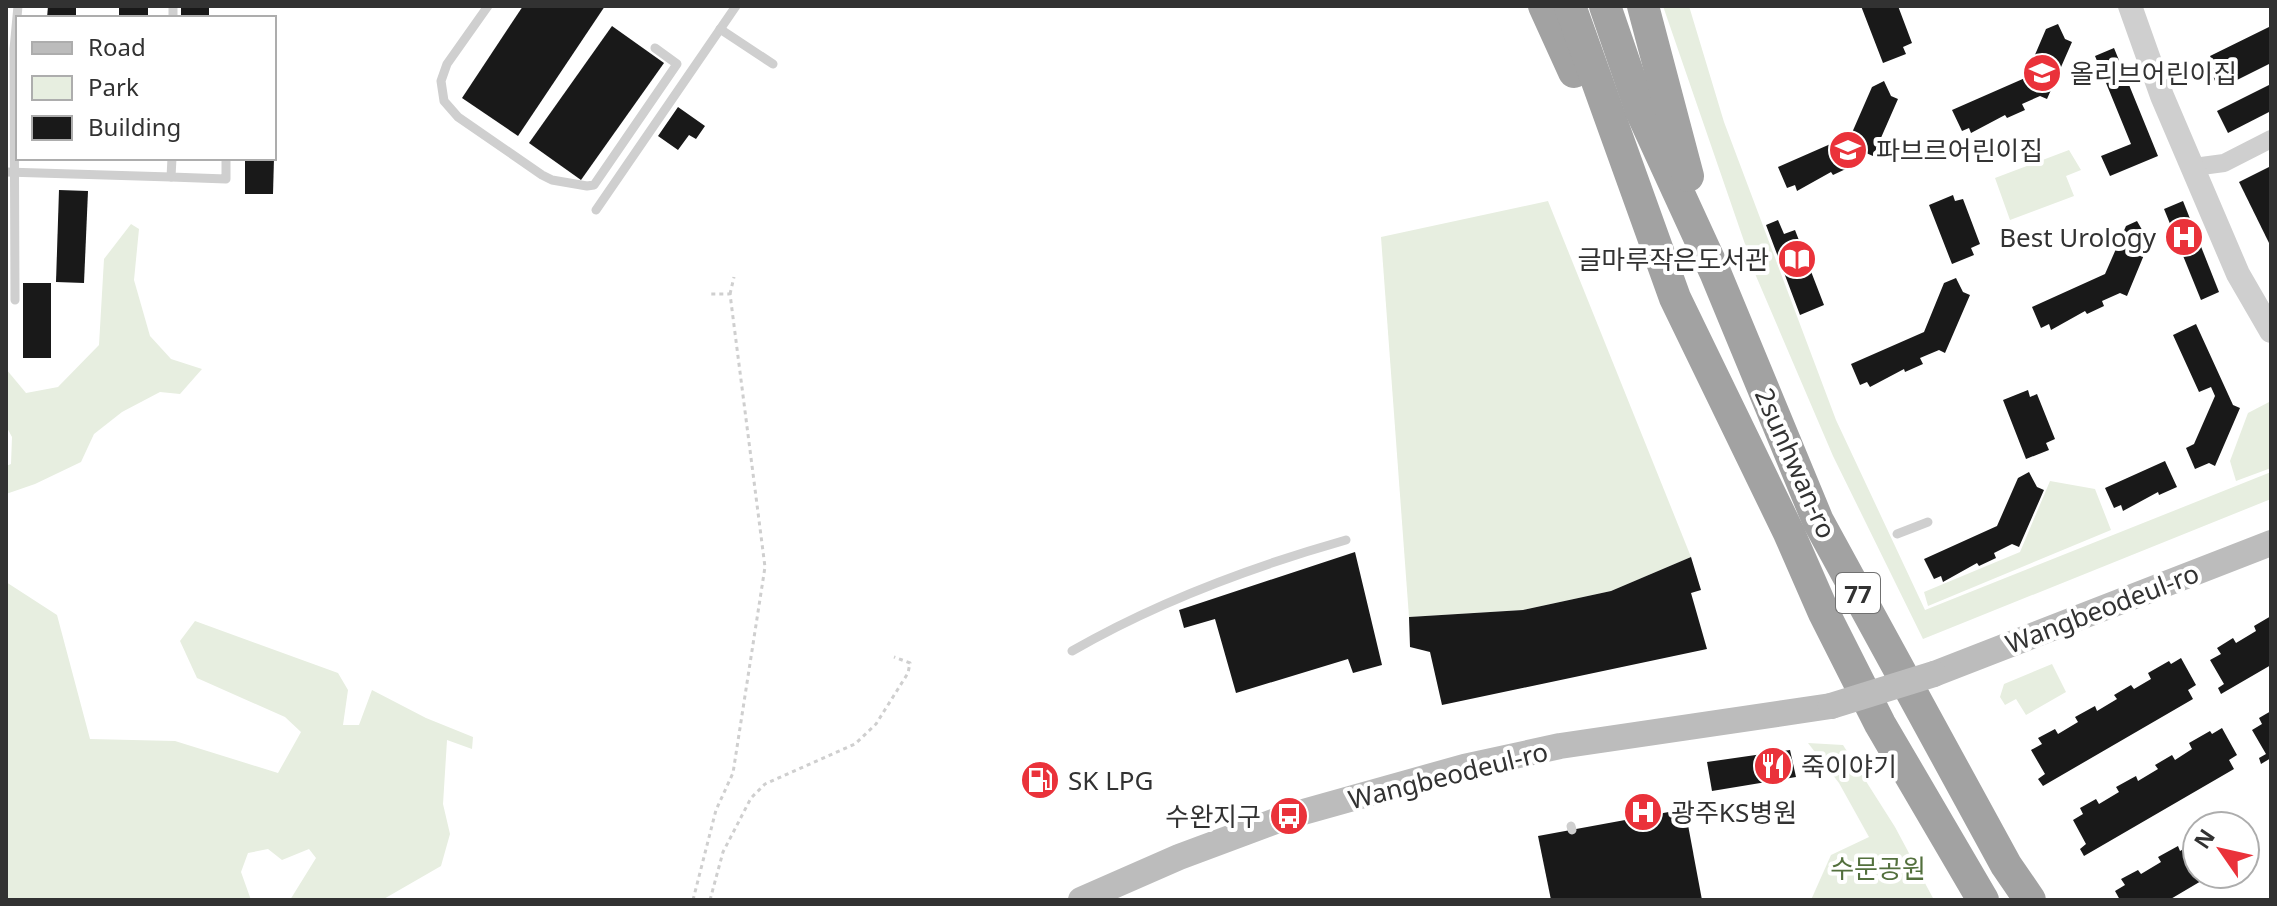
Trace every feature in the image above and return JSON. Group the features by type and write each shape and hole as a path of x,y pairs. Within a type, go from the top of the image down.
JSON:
{"highway":[{"path":"1544,6 1675,298"},
{"name":"2sunhwan-ro","path":"1570,6 1675,298 1880,724 1983,900"},
{"name":"2sunhwan-ro","path":"1605,6 1641,111 1715,272 1818,521 2006,865 2030,900"},
{"path":"1643,6 1715,272"}],"main road":[{"name":"Wangbeodeul-ro","path":"1081,900 1179,857 1289,816 1464,767 1560,746 1831,706 1934,674 2271,543"}],"street":[{"path":"2130,6 2162,96 2238,274 2271,331"},
{"path":"2194,167 2224,163 2271,139"}],"lane":[{"path":"488,6 447,64 441,81 444,101 458,117 552,180 594,185 677,64 655,48"},
{"path":"596,210 736,6"},
{"path":"15,300 10,172 16,28"},
{"path":"720,29 773,64"},
{"path":"171,177 172,160"},
{"path":"10,172 226,179 226,160"},
{"path":"1897,534 1928,522"},
{"path":"1072,651 1106,631 1233,576 1346,540"}],"path":[{"path":"693,900 716,810 733,773 765,567 730,294 734,277"},
{"path":"709,294 730,294"},
{"path":"710,900 723,852 751,798 765,784 855,744 876,724 908,673 910,663 894,657"}],"green space":[{"path":"1663,6 1689,6 1724,122 1836,420 1925,610 2271,472 2271,499 1923,639 1833,456 1756,276"},
{"path":"2069,150 2081,170 2066,176 2074,196 2010,220 1995,178"},
{"path":"1548,201 1691,557 1611,591 1523,610 1409,617 1381,237"},
{"path":"131,224 139,229 134,280 150,336 171,359 202,369 180,394 160,392 122,412 94,434 81,462 6,494 6,466 11,464 12,437 6,426 6,369 26,393 58,387 99,345 104,259"},
{"path":"2271,401 2271,468 2236,481 2230,461 2248,413"},
{"path":"2050,481 2095,489 2111,530 1928,606 1924,592 2020,552"},
{"path":"6,582 57,615 90,739 175,741 278,773 301,732 285,717 197,678 180,641 195,621 338,673 348,690 343,725 359,725 372,690 426,718 473,737 472,749 447,740 443,804 450,834 441,866 382,900 290,900 316,858 309,849 282,860 268,849 248,853 241,872 251,900 6,900"},
{"path":"2052,664 2066,692 2026,715 2016,699 2005,705 2000,697 2004,684"},
{"name":"수문공원","path":"1808,743 1843,745 1895,827 1934,900 1811,900 1831,855 1869,837 1839,783"}],"building":[{"path":"48,6 76,6 76,16 47,16"},
{"path":"119,6 148,6 148,16 119,16"},
{"path":"181,6 209,6 209,16 181,16"},
{"path":"523,6 605,6 518,136 462,98"},
{"path":"1861,6 1898,6 1912,43 1903,47 1906,54 1883,63"},
{"path":"2058,24 2065,39 2072,42 2047,99 2040,96 2022,104 2025,110 2007,118 2005,115 1971,133 1969,128 1962,131 1952,110 2025,78 2046,29"},
{"path":"612,26 664,63 581,180 529,143"},
{"path":"2271,26 2271,63 2219,89 2206,63 2212,60 2210,56"},
{"path":"2114,48 2158,156 2110,176 2101,156 2131,144 2095,56"},
{"path":"1884,81 1891,96 1898,99 1873,156 1866,153 1848,161 1850,167 1833,175 1831,172 1797,191 1795,185 1787,188 1778,167 1851,135 1872,87"},
{"path":"2271,84 2271,111 2228,133 2217,111"},
{"path":"678,107 705,126 696,139 689,135 678,150 658,136"},
{"path":"245,160 274,160 273,194 245,194"},
{"path":"2271,166 2271,247 2239,182"},
{"path":"59,190 88,191 84,283 56,282"},
{"path":"1953,195 1955,201 1963,199 1980,244 1971,248 1974,255 1952,264 1929,205"},
{"path":"2183,201 2219,292 2201,300 2164,209"},
{"path":"1778,220 1784,234 1795,230 1824,305 1800,315 1766,225"},
{"path":"2137,221 2145,235 2151,238 2127,296 2120,293 2102,301 2104,306 2087,314 2085,311 2051,330 2049,324 2041,328 2032,307 2105,274 2126,226"},
{"path":"1956,278 1963,292 1970,295 1945,353 1939,350 1920,358 1923,364 1905,372 1904,369 1870,387 1867,382 1860,385 1851,364 1924,332 1944,283"},
{"path":"23,283 51,283 51,358 23,358"},
{"path":"2196,324 2233,405 2240,408 2215,466 2209,463 2195,469 2186,448 2194,444 2215,396 2211,387 2199,392 2173,335"},
{"path":"2028,390 2030,397 2037,394 2055,439 2046,443 2049,450 2026,459 2003,400"},
{"path":"2165,461 2177,487 2159,495 2158,492 2123,511 2121,505 2114,508 2105,488"},
{"path":"2029,472 2037,487 2044,490 2019,547 2012,544 1994,553 1996,558 1979,566 1977,563 1943,582 1941,576 1934,579 1924,559 1997,526 2018,478"},
{"path":"1355,552 1382,665 1353,673 1348,659 1236,693 1215,619 1184,628 1179,610"},
{"path":"1691,557 1701,590 1691,593 1707,649 1442,705 1430,652 1410,647 1409,617 1523,610 1611,591"},
{"path":"2271,616 2271,665 2221,694 2218,688 2224,684 2210,660 2221,654 2217,648 2233,638 2236,643 2256,631 2254,626"},
{"path":"2181,658 2196,685 2188,690 2193,699 2043,786 2038,779 2045,774 2031,750 2042,744 2038,738 2055,729 2058,734 2078,722 2075,717 2095,706 2097,711 2117,699 2114,695 2131,685 2134,689 2151,679 2148,673"},
{"path":"2271,711 2271,758 2261,764 2259,758 2266,754 2252,730 2262,724 2259,718"},
{"path":"2222,728 2237,755 2229,760 2234,769 2084,856 2080,849 2086,844 2073,820 2083,814 2080,808 2096,799 2099,804 2119,792 2116,787 2136,776 2138,781 2158,769 2155,765 2172,755 2175,760 2192,749 2189,743"},
{"path":"1790,750 1796,777 1712,791 1707,762"},
{"path":"1685,809 1702,900 1551,900 1538,836"},
{"path":"2178,846 2181,890 2186,890 2169,900 2120,900 2115,891 2125,885 2121,879 2138,870 2141,874 2161,862 2158,857"}],"place":[{"name":"올리브어린이집","path":"2042,73"},
{"name":"파브르어린이집","path":"1848,150"},
{"name":"Best Urology","path":"2184,237"},
{"name":"글마루작은도서관","path":"1797,259"},
{"name":"죽이야기","path":"1773,766"},
{"name":"SK LPG","path":"1040,780"},
{"name":"광주KS병원","path":"1643,812"},
{"name":"수완지구","path":"1289,816"}]}
